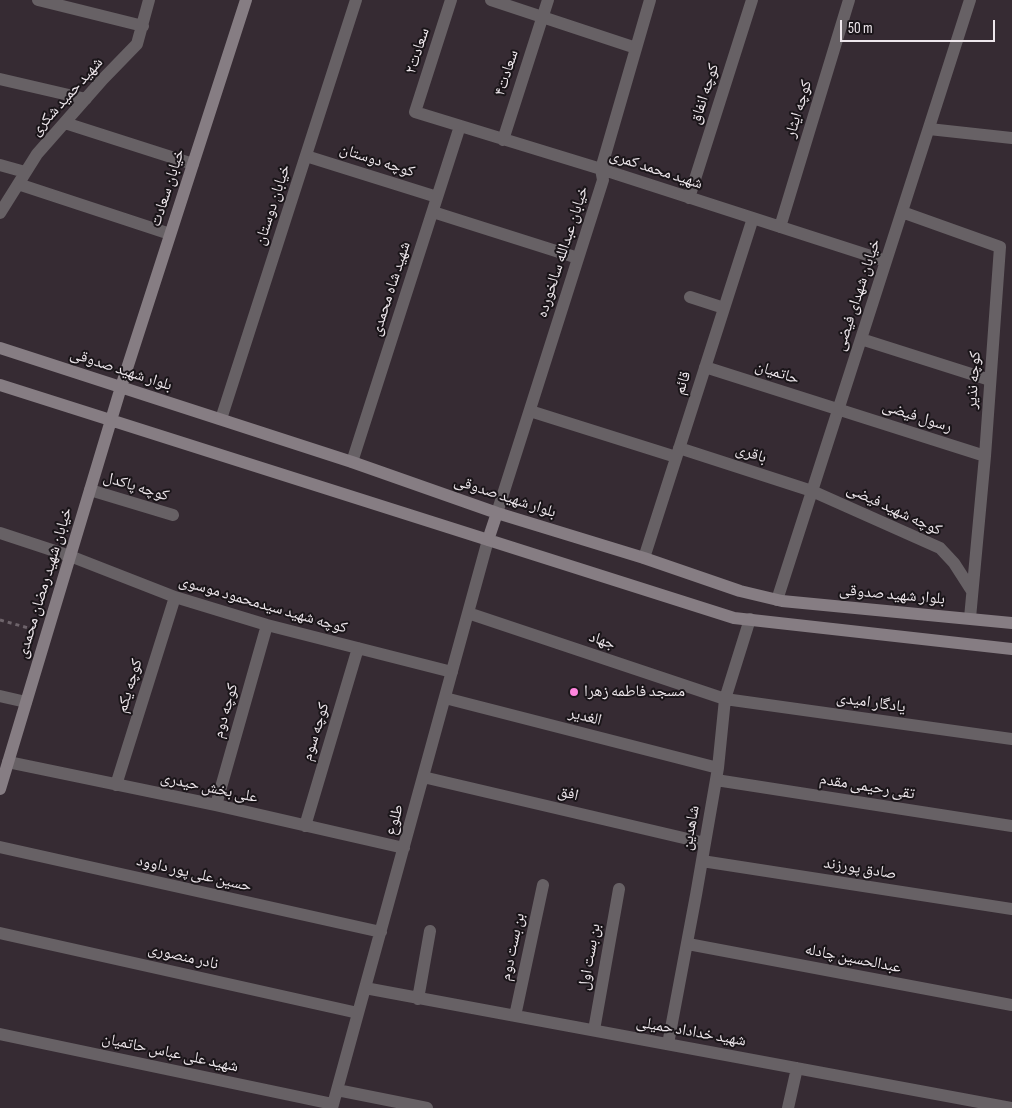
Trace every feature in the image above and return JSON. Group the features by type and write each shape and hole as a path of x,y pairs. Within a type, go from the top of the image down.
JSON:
{"main road":[{"name":"خیابان سعادت","path":"121,386 246,0"},
{"name":"بلوار شهید صدوقی","path":"0,348 352,462 497,513 644,558 740,591 777,600 1012,623"},
{"path":"0,385 734,618 1012,649"},
{"name":"خیابان شهید رمضان محمدی","path":"0,789 121,386"},
{"path":"488,540 497,513"}],"street":[{"path":"38,0 142,26"},
{"name":"شهید حمید شکری","path":"0,213 37,154 137,44 149,0"},
{"name":"خیابان دوستان","path":"221,419 356,0"},
{"name":"سعادت۲","path":"415,112 451,0"},
{"path":"491,0 636,48"},
{"name":"سعادت۴","path":"503,140 548,0"},
{"name":"خیابان عبدالله سالخورده","path":"497,513 603,180 601,169 650,0"},
{"name":"کوچه انفاق","path":"689,198 752,0"},
{"name":"کوچه ایثار","path":"780,227 849,0"},
{"name":"خیابان شهدای فیضی","path":"777,600 970,0"},
{"path":"0,79 86,99"},
{"name":"شهید محمد کمری","path":"415,112 886,260"},
{"path":"66,122 192,164"},
{"name":"شهید شاه محمدی","path":"352,462 460,126"},
{"path":"929,129 1012,138"},
{"name":"کوچه دوستان","path":"306,156 438,198"},
{"path":"0,165 25,172"},
{"path":"18,184 170,234"},
{"path":"433,212 578,258"},
{"name":"کوچه نذیر","path":"902,212 1000,247 985,456 970,618"},
{"name":"قائم","path":"644,558 753,218"},
{"path":"690,297 724,308"},
{"path":"861,339 990,380"},
{"name":"حاتمیان","path":"705,367 838,410"},
{"name":"رسول فیضی","path":"838,410 985,456"},
{"name":"باقری","path":"530,411 812,491"},
{"name":"کوچه پاکدل","path":"90,490 173,515"},
{"name":"کوچه شهید فیضی","path":"812,491 940,548 954,563 972,591"},
{"name":"کوچه شهید سیدمحمود موسوی","path":"0,533 70,556 175,597 268,625 452,672"},
{"name":"طلوع","path":"333,1106 488,540"},
{"name":"کوچه یکم","path":"116,785 175,597"},
{"name":"جهاد","path":"468,613 725,699"},
{"name":"شاهدین","path":"668,1044 688,944 717,774 725,699 750,619"},
{"name":"کوچه دوم","path":"216,805 268,625"},
{"name":"کوچه سوم","path":"305,826 358,648"},
{"path":"0,696 26,702"},
{"name":"الغدیر","path":"445,698 717,774"},
{"name":"یادگار امیدی","path":"725,699 1012,739"},
{"name":"علی بخش حیدری","path":"8,762 216,805 404,848"},
{"name":"تقی رحیمی مقدم","path":"717,774 1012,826"},
{"name":"افق","path":"424,777 705,843"},
{"name":"حسین علی پور داوود","path":"0,847 381,932"},
{"name":"صادق پورزند","path":"702,861 1012,909"},
{"name":"بن بست دوم","path":"514,1016 543,885"},
{"name":"بن بست اول","path":"594,1030 619,889"},
{"path":"418,999 430,931"},
{"name":"نادر منصوری","path":"0,933 358,1013"},
{"name":"عبدالحسین چادله","path":"688,944 1012,1005"},
{"name":"شهید خداداد حمیلی","path":"365,988 1011,1108"},
{"name":"شهید علی عباس حاتمیان","path":"0,1034 333,1106"},
{"path":"788,1108 797,1068"},
{"path":"337,1090 427,1108"}],"path":[{"path":"0,620 47,634"}],"place":[{"name":"مسجد فاطمه زهرا","path":"574,692"}]}
